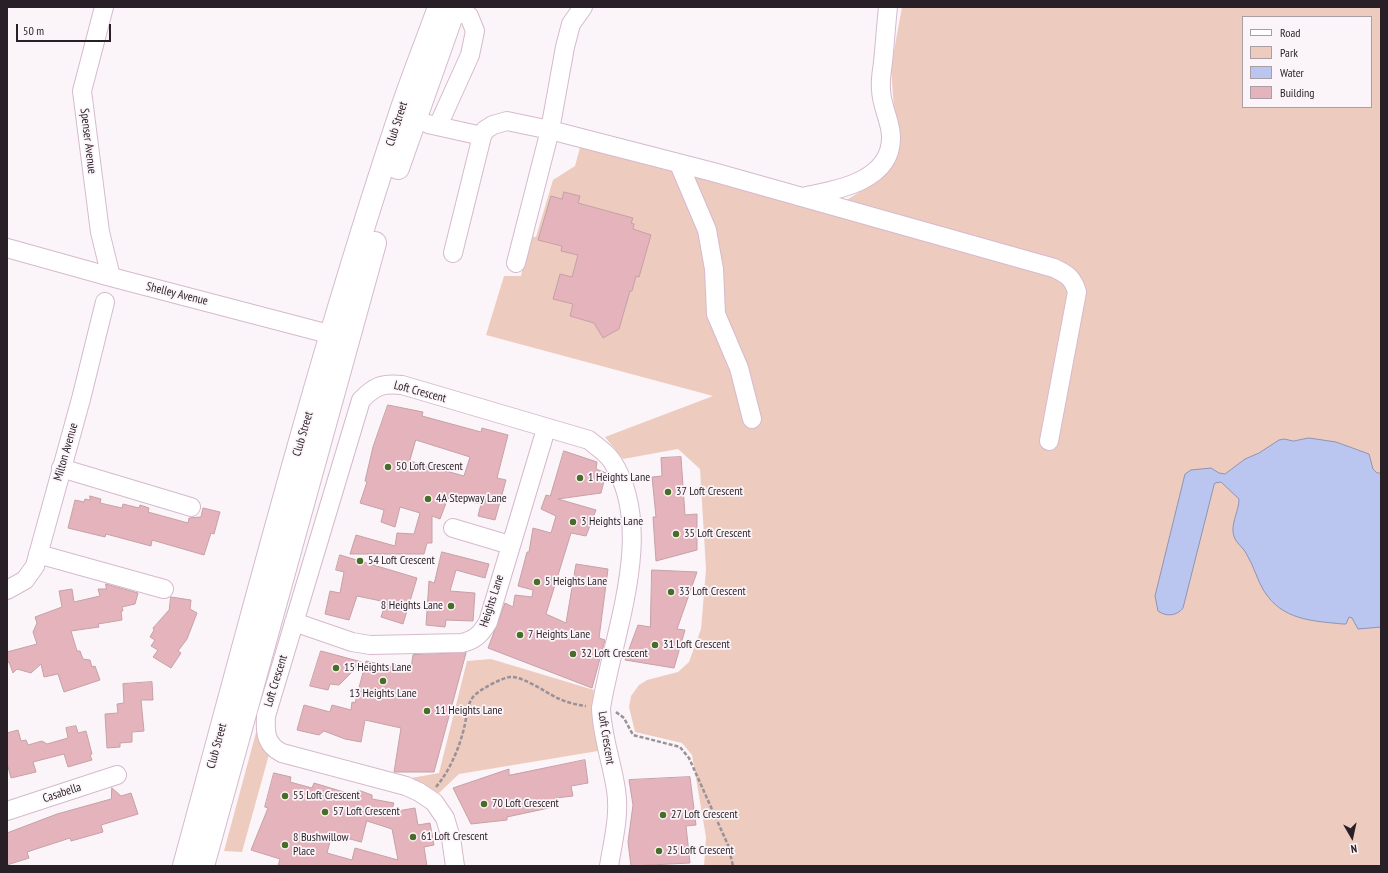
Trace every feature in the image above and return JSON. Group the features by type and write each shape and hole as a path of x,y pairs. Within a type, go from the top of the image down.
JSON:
{"main road":[{"name":"Club Street","path":"184,866 287,489 339,337 406,119 450,8"},
{"name":"Club Street","path":"203,866 339,337"}],"street":[{"name":"Spenser Avenue","path":"104,7 82,91 100,232 111,277"},
{"path":"516,262 550,130 564,47 571,24 583,7"},
{"path":"801,197 832,192 852,185 869,175 884,162 890,149 890,129 881,90 888,7"},
{"path":"438,126 470,55 475,31 469,16 450,8"},
{"path":"406,119 482,136"},
{"path":"453,253 482,136 485,130 492,125 507,121 550,130 713,172 1046,265 1067,273 1074,282 1077,292 1049,441"},
{"path":"679,164 703,220 714,269 715,302 718,320 739,368 752,419"},
{"path":"691,191 713,172"},
{"name":"Shelley Avenue","path":"7,248 339,337"},
{"name":"Milton Avenue","path":"7,590 25,580 35,566 105,302"},
{"name":"Loft Crescent","path":"455,866 451,838 445,818 434,802 406,786 282,753 274,748 268,740 265,729 266,716 358,407 361,400 372,389 387,383 402,385 546,429 589,440 611,459 624,483 632,513 627,586 601,708 602,724 616,789 618,809 609,866"},
{"name":"Heights Lane","path":"294,622 352,642 370,644 462,644 471,641 482,633 488,622 546,429"},
{"path":"61,468 191,507"},
{"path":"453,528 510,545"},
{"path":"38,554 164,589"},
{"name":"Casabella","path":"7,811 117,775"}],"path":[{"path":"427,797 448,771 460,744 468,707 473,696 495,682 510,677 523,681 576,705 618,712 624,718 633,735 680,746 690,758 728,845 733,866"}],"green space":[{"path":"902,7 1381,7 1381,866 704,866 706,837 692,755 682,743 635,732 629,707 631,696 639,685 647,680 678,672 689,662 701,629 706,569 700,469 678,449 623,459 605,437 713,396 486,335 504,276 521,276 529,236 536,237 553,180 575,166 585,129 845,201 882,178 897,152 891,67"},
{"path":"491,659 594,690 592,712 598,751 459,774 439,793 411,778 439,773 467,661"},
{"path":"257,729 270,751 242,852 224,851"}],"water":[{"path":"1309,438 1336,442 1369,454 1373,469 1377,473 1381,473 1381,627 1358,629 1352,618 1349,617 1346,624 1309,620 1289,613 1271,601 1264,591 1252,564 1234,536 1234,524 1239,499 1221,482 1215,483 1214,485 1183,608 1178,613 1171,615 1158,611 1155,596 1185,474 1191,470 1211,468 1219,473 1225,474 1245,459 1259,453 1279,440 1284,439 1293,441"}],"building":[{"path":"564,192 580,196 578,203 633,218 631,223 634,224 633,229 651,235 639,277 636,276 632,291 630,291 619,329 603,338 594,323 570,316 573,304 553,299 560,274 572,277 578,255 561,251 562,246 538,240 551,196 562,199"},
{"path":"388,405 423,412 422,416 481,432 482,428 508,435 497,478 506,480 495,520 478,516 481,504 448,498 440,519 432,516 432,543 427,543 424,554 350,554 356,535 395,546 397,533 414,534 420,513 400,507 395,527 381,522 384,510 360,503 367,482 365,481 373,447","holes":["416,440 470,457 464,476 410,461"]},
{"path":"564,451 597,462 596,469 606,473 601,493 558,499 596,510 586,536 571,533 546,614 566,623 576,564 608,569 599,638 605,640 592,688 488,648 505,603 513,607 515,595 532,597 533,590 518,586 527,552 529,552 533,528 551,533 556,516 541,509 546,495 550,496"},
{"path":"681,457 685,515 697,514 697,550 656,561 653,517 656,517 652,477 662,476 661,458"},
{"path":"90,496 101,499 100,503 122,508 123,504 139,508 140,505 149,508 148,512 188,523 189,518 201,517 203,508 220,512 214,534 211,533 204,555 152,540 151,546 106,534 105,537 68,528 75,500 84,502 85,499 90,500"},
{"path":"442,552 489,564 485,578 456,570 450,591 475,593 473,621 446,620 445,627 426,625 429,581 434,583"},
{"path":"340,555 417,578 403,624 381,617 386,602 357,596 349,620 325,614 330,591 340,593 344,572 336,570"},
{"path":"652,570 697,572 677,629 685,630 674,668 625,660 638,625 650,627"},
{"path":"106,584 138,593 135,604 122,607 122,620 98,624 99,627 71,631 77,651 80,651 83,659 90,660 92,667 95,666 100,680 64,692 58,674 44,677 41,664 31,673 17,669 13,673 9,662 7,663 7,652 37,644 33,632 37,623 35,617 62,607 59,591 72,589 74,602 100,596 98,589 106,589"},
{"path":"171,597 191,600 190,609 197,613 187,639 178,651 181,653 171,668 153,657 158,650 151,646 155,640 150,637 154,630 153,628 169,610"},
{"name":"15 Heights Lane","path":"321,651 362,662 339,685 330,684 328,690 310,686"},
{"path":"466,653 434,772 394,772 401,728 365,720 361,742 345,739 324,731 319,735 297,730 304,705 330,712 332,705 351,710 352,702 355,703 366,661 392,667 393,664 411,668 413,655"},
{"path":"152,682 153,700 141,700 144,731 132,732 132,742 120,743 120,747 107,748 105,714 118,713 117,704 124,703 123,684"},
{"path":"76,726 78,733 86,731 92,754 90,755 92,760 68,767 64,754 33,762 36,772 11,778 7,763 7,733 18,730 21,741 26,740 28,745 42,741 47,744 68,738 66,728"},
{"path":"585,760 588,783 571,786 573,796 556,798 558,806 507,817 507,820 471,824 453,788 509,769 509,775"},
{"path":"274,773 291,777 290,782 312,788 314,783 357,796 358,790 372,795 372,799 394,803 391,812 415,808 418,825 430,823 434,845 424,847 427,866 278,866 280,859 251,850 268,808 265,807","holes":["367,821 392,829 398,860 355,848 352,860 327,853 332,834 361,842"]},
{"name":"27 Loft Crescent","path":"690,777 696,825 686,826 690,863 631,866 628,842 633,805 629,780"},
{"path":"112,788 121,796 131,793 138,814 101,825 103,832 71,841 70,838 27,852 29,858 7,865 7,833 57,814 111,799"}],"place":[{"name":"50 Loft Crescent","path":"388,467"},
{"name":"1 Heights Lane","path":"580,478"},
{"name":"37 Loft Crescent","path":"668,492"},
{"name":"4A Stepway Lane","path":"428,499"},
{"name":"3 Heights Lane","path":"573,522"},
{"name":"35 Loft Crescent","path":"676,534"},
{"name":"54 Loft Crescent","path":"360,561"},
{"name":"5 Heights Lane","path":"537,582"},
{"name":"33 Loft Crescent","path":"671,592"},
{"name":"8 Heights Lane","path":"451,606"},
{"name":"7 Heights Lane","path":"520,635"},
{"name":"31 Loft Crescent","path":"655,645"},
{"name":"32 Loft Crescent","path":"573,654"},
{"name":"15 Heights Lane","path":"336,668"},
{"name":"13 Heights Lane","path":"383,681"},
{"name":"11 Heights Lane","path":"427,711"},
{"name":"55 Loft Crescent","path":"285,796"},
{"name":"70 Loft Crescent","path":"484,804"},
{"name":"57 Loft Crescent","path":"325,812"},
{"name":"27 Loft Crescent","path":"663,815"},
{"name":"61 Loft Crescent","path":"413,837"},
{"name":"8 Bushwillow Place","path":"285,845"},
{"name":"25 Loft Crescent","path":"659,851"}]}
